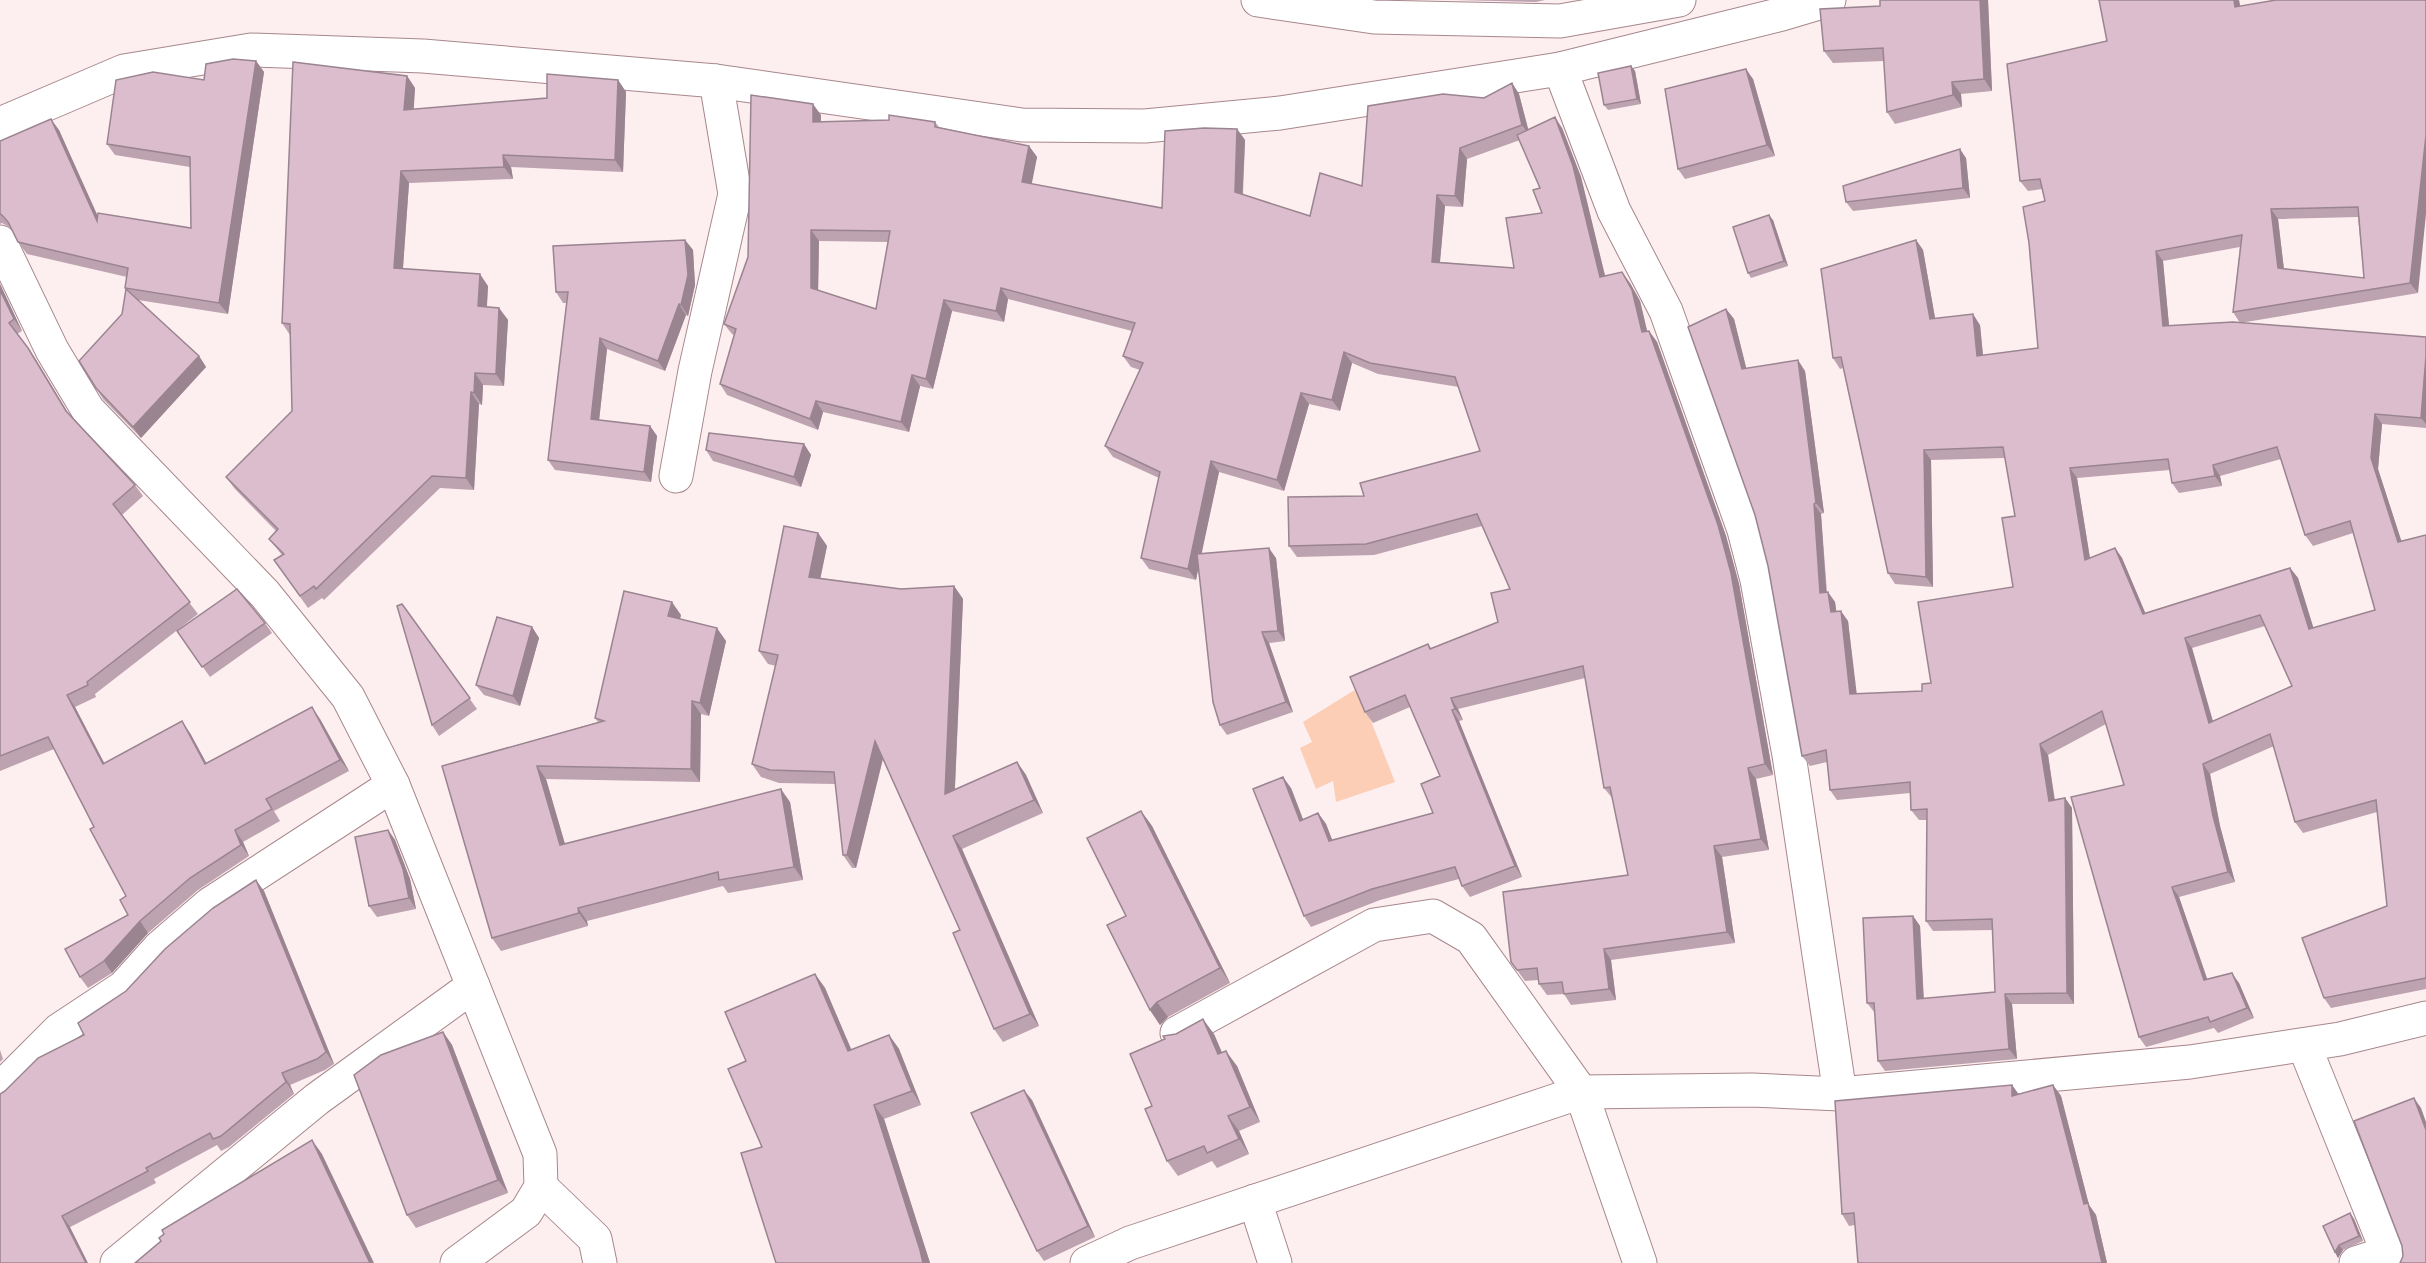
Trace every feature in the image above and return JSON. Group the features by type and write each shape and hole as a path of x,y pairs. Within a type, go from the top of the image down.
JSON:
{"street":[{"path":"1258,0 1374,17 1560,21 1679,0"},
{"path":"0,124 124,71 251,50 423,56 716,81 1022,125 1145,126 1280,113 1560,69 1782,14 1829,0"},
{"path":"1560,69 1614,211 1666,311 1744,530 1757,580 1789,755 1840,1094"},
{"path":"675,476 695,371 735,194 716,81"},
{"path":"0,242 52,350 88,410 264,594 341,688 348,697 393,785 540,1154 541,1187 526,1212 457,1263"},
{"path":"0,1089 58,1030 124,987 160,947 210,904 393,785"},
{"path":"1177,1033 1374,926 1433,916 1471,938 1581,1092 1640,1263"},
{"path":"117,1263 317,1099 473,986"},
{"path":"1087,1263 1130,1243 1581,1092 1752,1090 1840,1094 2190,1062 2340,1039 2426,1018"},
{"path":"2304,1045 2390,1258 2356,1263"},
{"path":"541,1187 595,1239 600,1263"},
{"path":"1256,1201 1275,1263"}],"shaded area":[{"path":"1358,688 1395,782 1336,802 1333,781 1316,789 1300,748 1312,742 1303,722"}],"building":[{"path":"1880,0 1980,0 1984,79 1952,82 1953,95 1887,112 1883,48 1824,51 1820,9 1880,6"},
{"path":"2099,0 2234,0 2235,7 2276,0 2426,0 2426,135 2410,283 2233,312 2242,235 2156,251 2163,326 2233,322 2426,337 2421,418 2375,414 2371,458 2398,542 2426,535 2426,978 2324,998 2302,938 2387,906 2376,800 2295,822 2270,734 2203,764 2213,816 2228,872 2172,887 2204,980 2232,973 2247,1008 2210,1022 2208,1017 2139,1037 2071,797 2124,785 2102,711 2040,744 2049,801 2065,798 2067,993 2005,994 2009,1049 1878,1061 1874,1003 1867,1003 1863,918 1913,916 1917,999 1995,992 1992,919 1926,921 1927,809 1911,810 1910,782 1830,790 1826,750 1802,756 1768,566 1755,515 1688,327 1726,309 1742,369 1798,360 1816,503 1814,504 1820,593 1828,592 1831,612 1841,611 1850,694 1922,691 1922,684 1931,683 1918,602 2013,587 2002,518 2015,516 2003,447 1924,450 1926,577 1888,573 1841,357 1833,358 1821,269 1916,240 1930,319 1973,314 1977,356 2038,348 2029,243 2023,207 2045,201 2040,179 2020,181 2007,64 2107,41","holes":["2358,207 2364,278 2278,268 2271,209","2277,447 2305,535 2350,521 2375,610 2309,629 2290,568 2143,614 2115,548 2085,560 2070,468 2168,459 2172,483 2215,476 2213,465","2260,615 2292,686 2209,723 2185,638"]},
{"path":"233,59 256,61 219,303 125,288 128,268 18,242 8,222 0,214 0,141 51,119 97,221 98,213 191,228 190,157 107,144 116,80 153,72 204,80 206,64"},
{"path":"293,62 407,76 404,110 547,98 547,74 618,80 615,160 503,155 504,167 401,171 394,268 480,274 478,306 499,308 496,374 475,373 474,393 471,392 466,478 432,476 316,589 314,586 300,596 274,560 284,554 269,539 278,529 226,477 292,411 290,324 282,323"},
{"path":"1631,66 1637,99 1604,105 1598,73"},
{"path":"1746,69 1767,145 1678,169 1665,89"},
{"path":"1512,83 1522,125 1460,148 1455,196 1437,195 1432,262 1514,268 1506,218 1542,213 1533,190 1540,188 1517,135 1555,117 1573,166 1600,277 1622,272 1632,290 1642,332 1649,331 1718,525 1731,573 1765,764 1748,768 1761,839 1714,846 1727,932 1604,949 1609,989 1564,994 1562,982 1539,984 1537,968 1517,970 1511,962 1503,892 1628,875 1610,787 1604,788 1583,666 1451,698 1455,709 1452,710 1515,866 1462,886 1455,867 1372,889 1304,916 1253,789 1283,777 1300,821 1318,813 1329,841 1433,813 1421,784 1440,776 1405,695 1365,712 1350,677 1428,644 1430,649 1498,622 1491,593 1510,589 1477,514 1366,544 1289,546 1288,497 1364,496 1360,483 1480,451 1455,377 1370,363 1344,352 1332,400 1301,393 1277,480 1211,461 1188,569 1141,558 1160,472 1105,446 1143,363 1123,356 1135,323 1001,288 996,311 944,300 926,379 912,375 901,422 816,401 810,419 720,384 736,329 724,324 748,257 751,95 813,104 813,122 889,120 889,115 935,122 935,127 1029,146 1022,182 1162,208 1165,131 1204,128 1237,129 1235,192 1310,216 1320,173 1362,186 1368,106 1443,94 1484,98","holes":["811,230 890,231 876,309 811,288"]},
{"path":"1960,149 1963,188 1846,202 1843,186"},
{"path":"1769,215 1784,261 1748,273 1733,227"},
{"path":"685,240 688,275 681,305 679,304 658,361 600,338 591,419 650,426 644,472 548,460 568,292 556,292 553,246"},
{"path":"126,289 199,356 133,427 96,388 79,361 122,314"},
{"path":"0,290 14,319 9,323 28,348 66,411 135,485 113,504 190,602 87,682 88,685 67,695 103,764 182,721 205,764 312,707 340,760 266,799 272,809 235,830 241,845 190,878 140,921 104,961 80,977 65,949 128,915 120,900 126,896 90,829 94,827 48,737 0,756"},
{"path":"709,433 804,444 794,477 706,450"},
{"path":"784,526 818,533 809,577 901,589 954,586 945,794 1017,762 1034,800 953,836 1030,1014 994,1029 953,933 960,930 875,741 847,855 843,855 834,772 770,770 752,764 778,655 759,651"},
{"path":"1269,548 1278,631 1262,632 1286,702 1220,725 1213,702 1197,554"},
{"path":"237,589 265,623 202,667 177,631"},
{"path":"624,591 672,602 668,616 717,628 700,703 692,701 691,769 537,766 560,845 781,789 794,867 719,880 718,872 578,908 579,913 492,938 442,766 604,721 595,718"},
{"path":"402,604 470,698 432,725 397,606"},
{"path":"497,617 532,627 513,696 476,685"},
{"path":"1141,811 1220,968 1157,1002 1150,1010 1107,925 1126,916 1087,838"},
{"path":"388,830 403,869 409,898 369,906 355,837"},
{"path":"256,880 326,1052 317,1059 282,1073 286,1082 221,1136 213,1139 210,1133 146,1168 148,1171 62,1216 86,1263 0,1263 0,1094 38,1058 84,1035 78,1023 126,991 165,949 213,908"},
{"path":"815,974 848,1051 889,1035 912,1091 874,1105 923,1263 776,1263 741,1153 762,1147 728,1069 746,1061 725,1012"},
{"path":"1203,1019 1218,1054 1226,1051 1250,1107 1228,1116 1239,1139 1207,1153 1204,1146 1167,1161 1145,1109 1152,1106 1130,1054 1165,1039 1163,1036 1176,1034"},
{"path":"443,1032 498,1180 407,1215 354,1075 381,1055"},
{"path":"2012,1085 2012,1096 2053,1085 2084,1204 2088,1203 2102,1263 1858,1263 1854,1213 1842,1214 1835,1101"},
{"path":"1024,1090 1088,1226 1037,1251 971,1113"},
{"path":"2414,1098 2426,1130 2426,1263 2400,1263 2403,1256 2402,1246 2354,1121"},
{"path":"312,1140 370,1263 135,1263 161,1241 159,1238 164,1234 162,1230"},
{"path":"2350,1213 2359,1236 2339,1245 2335,1252 2323,1226"}]}
